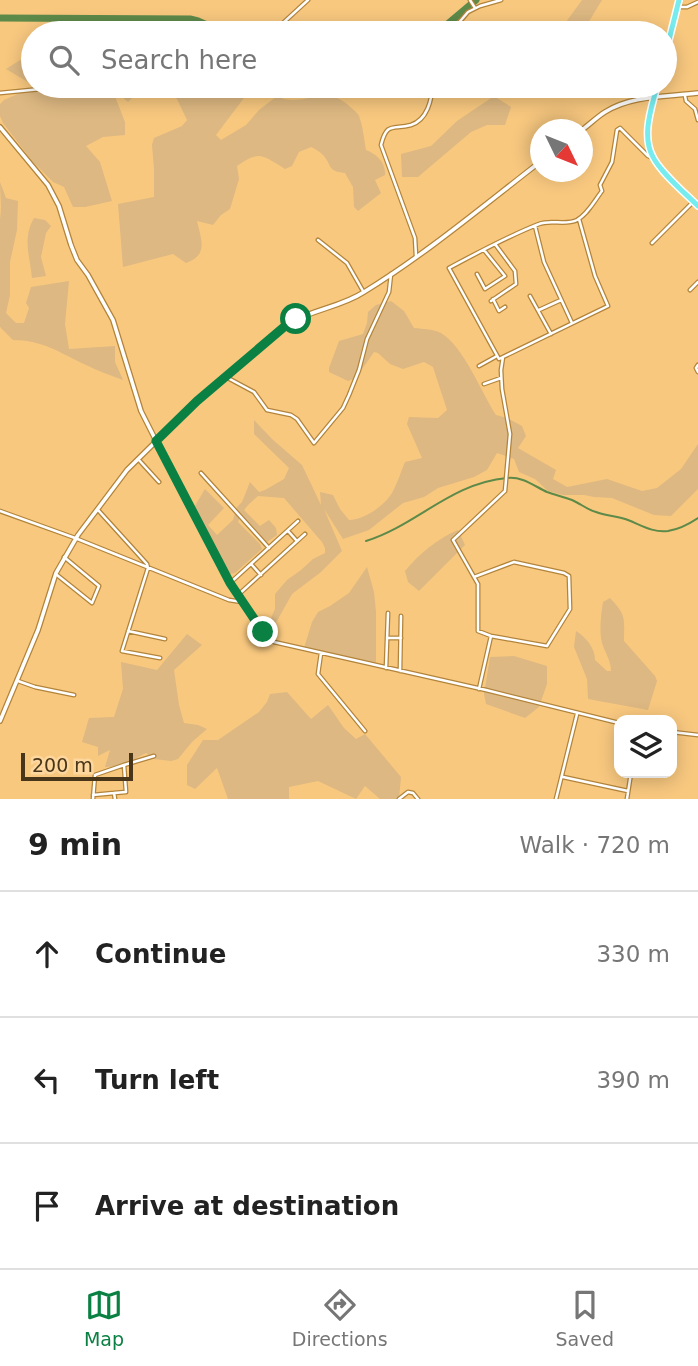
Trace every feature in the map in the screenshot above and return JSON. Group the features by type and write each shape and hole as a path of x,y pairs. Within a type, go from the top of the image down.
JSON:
{"highway":[{"path":"674,21 679,0"},
{"path":"654,98 648,127 653,158 696,204"}],"street":[{"path":"285,21 308,0"},
{"path":"470,0 475,8"},
{"path":"460,21 475,8 500,0"},
{"path":"677,7 687,7 698,2"},
{"path":"0,93 21,91"},
{"path":"677,96 698,93"},
{"path":"685,95 686,101 695,109 698,120"},
{"path":"416,256 415,238 381,145 383,135 389,129 411,125 426,112 431,98"},
{"path":"593,122 612,108 648,98"},
{"path":"0,127 54,196 77,260 113,320 141,411 230,583 270,639 281,644 614,722"},
{"path":"579,219 595,276 608,306 499,359 449,268 542,223 579,219 602,191 600,185 612,162 617,130 620,128 653,158"},
{"path":"0,721 38,630 64,557 118,481 138,459 197,401 284,327 296,319 345,303 364,292 530,170"},
{"path":"652,243 696,204"},
{"path":"535,226 544,262 572,323"},
{"path":"317,240 347,263 364,292"},
{"path":"495,244 515,271 516,284 492,300 499,311 505,307"},
{"path":"477,274 485,289 505,276 484,250"},
{"path":"226,377 254,393 267,410 297,419 314,443 343,408 349,395 367,339 389,292 391,274"},
{"path":"690,290 698,282"},
{"path":"530,296 551,334"},
{"path":"538,311 561,300"},
{"path":"479,366 497,356"},
{"path":"474,578 514,562 564,573 569,576 570,609 547,646 491,636 478,631 478,584 474,578 453,540 505,491 510,434 501,378 503,357"},
{"path":"698,365 698,372"},
{"path":"484,384 501,378"},
{"path":"138,459 159,482"},
{"path":"201,473 268,548"},
{"path":"97,509 148,568 122,651 160,658"},
{"path":"0,511 229,600 242,602"},
{"path":"230,583 298,521"},
{"path":"288,531 297,541"},
{"path":"238,595 306,534"},
{"path":"56,575 92,603 99,586 64,557"},
{"path":"251,564 261,575"},
{"path":"386,668 388,613"},
{"path":"400,671 401,616"},
{"path":"128,631 165,639"},
{"path":"479,689 491,636"},
{"path":"387,638 401,638"},
{"path":"321,653 318,674 365,731"},
{"path":"18,681 75,695"},
{"path":"556,799 577,713"},
{"path":"677,733 698,735"},
{"path":"124,765 126,792 93,797 94,775 124,765 154,756"},
{"path":"562,776 628,791"},
{"path":"627,799 630,778"},
{"path":"399,799 408,792 418,799"},
{"path":"114,793 115,799"}],"shaded area":[{"path":"582,0 602,0 589,21 567,21"},
{"path":"21,60 21,78 6,69"},
{"path":"21,92 21,98 116,98 125,122 125,135 103,137 86,146 100,162 112,201 73,207 64,187 53,182 33,162 3,123 0,104"},
{"path":"244,98 216,135 221,140 246,125 274,98 339,99 358,114 366,150 377,156 384,166 385,175 375,180 381,193 358,211 354,207 353,187 345,173 332,169 322,154 311,147 299,152 292,166 285,169 266,158 256,156 237,166 239,179 230,209 213,225 197,221 202,246 198,256 186,263 173,254 123,267 118,204 154,197 154,138 182,126 187,120 177,99"},
{"path":"491,98 497,98 511,107 505,125 487,125 471,132 418,177 402,177 401,154 431,146 457,121"},
{"path":"0,182 6,198 18,201 6,313 16,323 24,323 31,287 69,281 65,324 69,349 115,346 115,362 123,380 42,345 13,340 0,327"},
{"path":"34,218 45,220 51,226 46,233 41,257 46,276 32,278 28,233"},
{"path":"391,301 404,311 414,328 441,333 457,348 496,415 522,426 526,436 518,448 556,470 553,479 567,487 607,479 642,491 657,488 681,469 698,444 698,489 671,516 654,515 612,498 563,495 548,491 535,479 519,472 514,459 497,453 487,470 403,503 369,530 343,539 324,509 342,551 321,572 292,594 271,627 268,625 275,609 275,594 287,580 325,553 322,542 284,498 258,496 244,510 260,526 269,520 276,528 277,535 267,542 241,515 238,522 262,549 235,573 230,574 193,509 205,489 224,508 208,525 217,535 233,520 250,482 259,492 284,479 289,468 254,434 254,420 302,465 321,505 320,492 333,495 349,520 367,515 384,503 394,489 405,462 422,458 407,424 409,417 438,418 447,410 433,367 424,362 403,369 390,364 374,352 356,378 348,381 329,372 339,341 363,334 368,312 376,305"},
{"path":"458,530 465,545 419,591 408,582 405,571 429,547"},
{"path":"367,567 376,612 376,665 304,648 318,612 349,593"},
{"path":"610,598 623,618 624,641 657,681 648,710 588,699 587,679 574,647 576,631 589,643 595,660 607,671 611,671 600,628 603,602"},
{"path":"187,634 202,645 174,670 179,705 184,723 207,729 178,759 154,759 146,753 131,761 105,767 110,750 98,756 98,747 82,742 89,718 114,717 123,689 121,662 157,670"},
{"path":"514,656 547,666 547,684 539,707 525,718 486,704 484,694 490,657"},
{"path":"287,692 311,719 328,705 344,728 356,739 365,734 401,777 399,799 380,799 365,786 356,799 318,781 289,787 289,799 228,799 217,768 195,789 187,785 187,765 203,740 218,740 259,712 270,694"}],"waterway":[{"path":"451,21 476,0"},
{"path":"0,18 198,21"},
{"path":"366,541 402,525 451,496 487,481 507,478 523,480 593,511 657,531 676,529 698,518"}],"route":[{"path":"263,632 230,583 156,441 197,401 296,319"}]}
